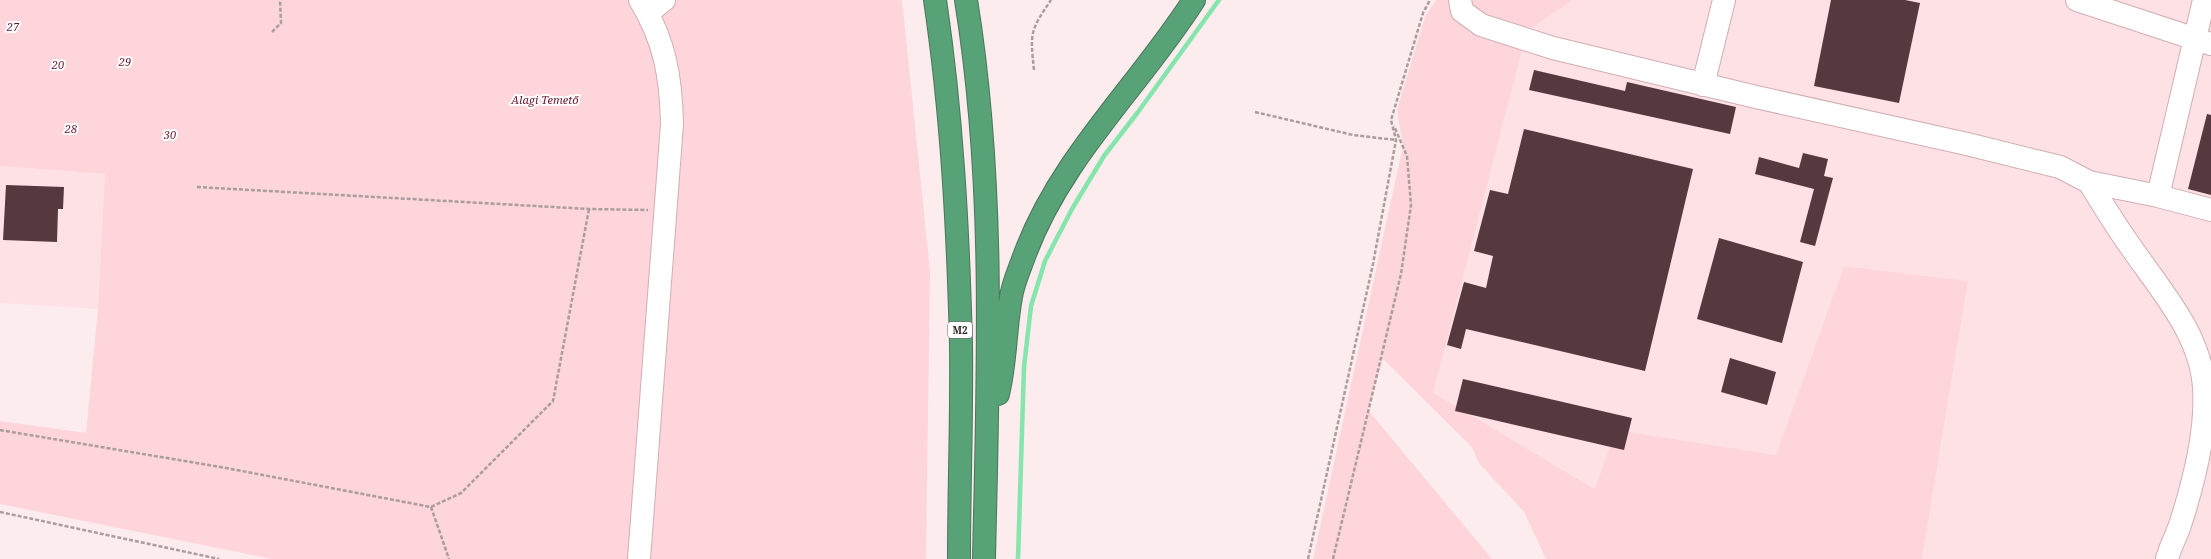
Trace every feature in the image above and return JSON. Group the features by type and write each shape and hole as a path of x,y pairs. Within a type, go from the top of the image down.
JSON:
{"highway":[{"name":"M2","path":"935,0 942,46 955,181 961,345 959,559"},
{"name":"M2","path":"966,0 972,37 984,175 987,301 987,433 984,559"},
{"path":"987,433 1000,385 1011,296 1025,253 1042,214 1087,143 1194,0"}],"street":[{"path":"1460,0 1462,11 1481,25 1553,48 1967,144 2060,168 2089,182 2158,196 2211,210"},
{"path":"1703,84 1724,0"},
{"path":"2077,0 2203,42"},
{"path":"2158,196 2203,42 2204,0"},
{"path":"639,559 672,124 671,94 663,49 651,4"},
{"path":"2089,182 2121,234 2183,323 2196,350 2204,388 2203,418 2194,474 2180,525 2167,559"}],"path":[{"path":"272,32 281,22 280,0"},
{"path":"1034,70 1031,36 1038,19 1051,0"},
{"path":"1308,559 1373,264 1396,140 1391,120 1423,13 1430,0"},
{"path":"1255,112 1353,135 1396,140"},
{"path":"1333,559 1401,274 1412,205 1407,156 1391,120"},
{"path":"197,186 589,209 666,211"},
{"path":"0,430 226,468 431,507 461,493 553,401 589,209"},
{"path":"431,507 449,559"},
{"path":"0,512 219,559"}],"shaded area":[{"path":"1573,0 2211,0 2211,559 1922,559 1968,281 1844,266 1776,455 1616,430 1596,489 1432,394 1527,31"},
{"path":"0,166 105,174 98,309 0,303"}],"green space":[{"path":"0,0 902,0 930,271 926,559 272,559 0,504 0,421 86,433 98,309 105,174 0,166"},
{"path":"1436,0 1573,0 1527,31 1433,393 1595,489 1616,430 1776,455 1844,266 1968,281 1922,559 1546,559 1524,512 1479,463 1472,447 1383,359 1368,410 1492,559 1313,559 1403,146 1397,110 1425,17"}],"building":[{"path":"1831,0 1905,0 1920,3 1899,103 1814,86"},
{"path":"1534,70 1625,91 1627,82 1736,107 1730,134 1529,90"},
{"path":"2207,114 2211,115 2211,195 2188,189"},
{"path":"1524,129 1693,169 1645,371 1466,329 1461,349 1447,345 1464,282 1486,288 1493,256 1474,251 1490,190 1508,194"},
{"path":"1803,153 1828,159 1824,176 1833,178 1815,246 1800,242 1814,189 1755,174 1759,157 1799,168"},
{"path":"6,185 64,187 63,209 58,209 57,242 3,240"},
{"path":"1719,238 1803,262 1782,343 1697,319"},
{"path":"1730,358 1776,372 1767,405 1721,392"},
{"path":"1463,379 1632,418 1624,450 1455,411"}],"waterway":[{"path":"1018,559 1024,367 1031,306 1045,261 1072,209 1104,156 1138,112 1219,0"}],"park label":[{"name":"27","path":"13,26"},
{"name":"29","path":"125,61"},
{"name":"20","path":"58,64"},
{"name":"Alagi Temető","path":"545,99"},
{"name":"28","path":"71,128"},
{"name":"30","path":"170,134"}]}
